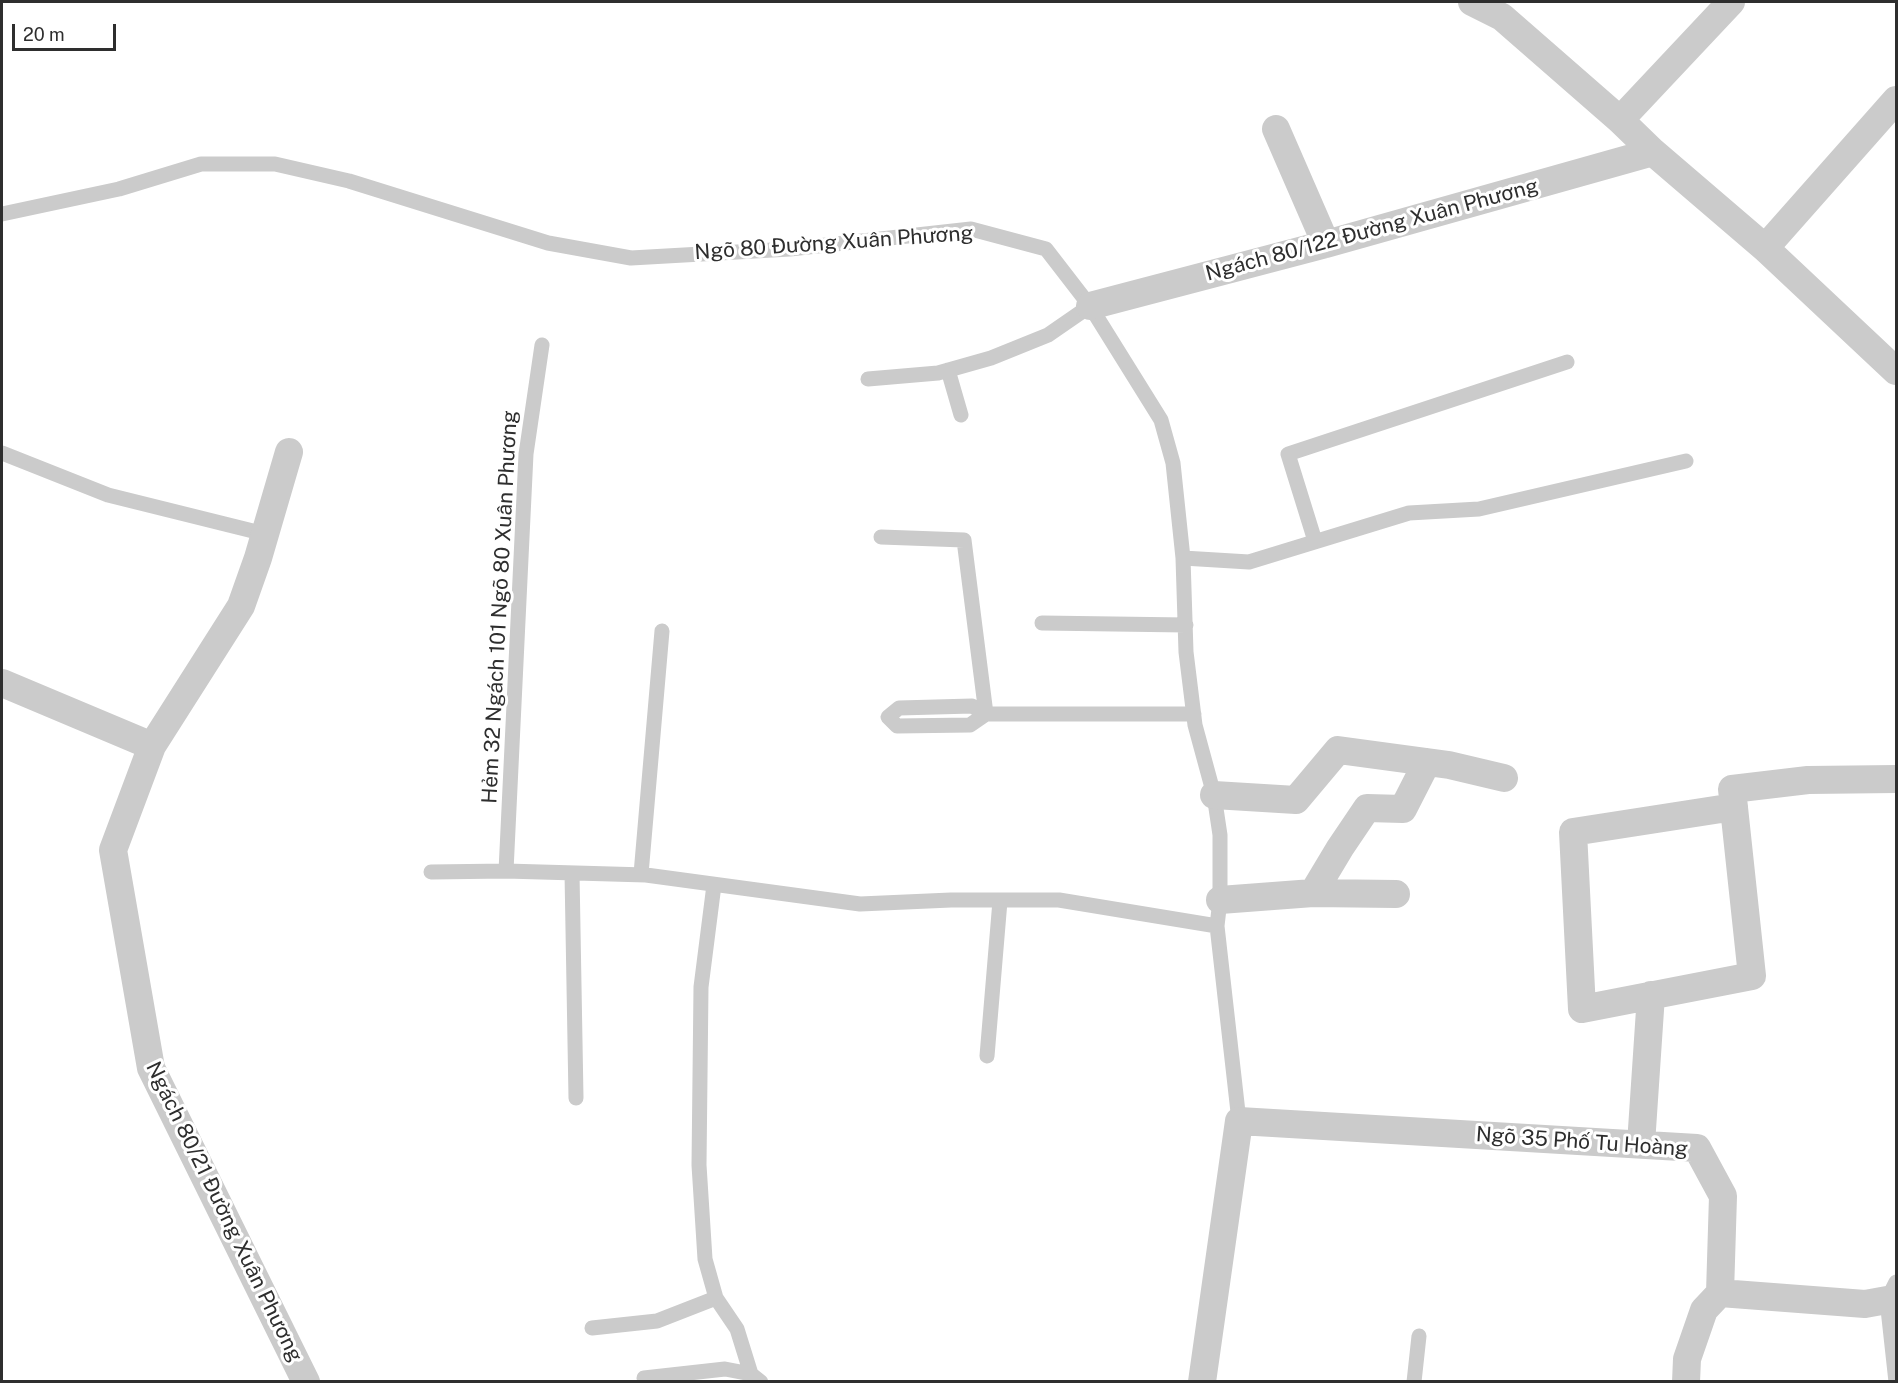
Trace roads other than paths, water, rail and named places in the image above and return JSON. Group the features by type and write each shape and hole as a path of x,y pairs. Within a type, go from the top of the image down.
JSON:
{"street":[{"path":"1472,2 1502,17 1765,248 1896,371"},
{"path":"1620,120 1731,2"},
{"path":"1765,248 1896,100"},
{"path":"1276,129 1326,244"},
{"name":"Ngách 80/122 Đường Xuân Phương","path":"1090,306 1326,244 1653,152"},
{"name":"Ngách 80/21 Đường Xuân Phương","path":"289,452 241,606 152,746 113,850 151,1068 306,1382"},
{"path":"2,683 152,746"},
{"path":"1214,795 1296,800 1338,750 1449,765 1503,778"},
{"path":"1313,893 1367,808 1403,809 1427,762"},
{"path":"1734,807 1573,832 1582,1009 1752,976 1734,807 1732,789 1808,780 1896,779"},
{"path":"1219,913 1313,893 1396,894"},
{"path":"1641,1144 1651,995"},
{"name":"Ngõ 35 Phố Tu Hoàng","path":"1239,1121 1697,1148 1723,1196 1720,1293"},
{"name":"Ngõ 80 Đường Xuân Phương","path":"1202,1382 1239,1121"},
{"path":"1686,1382 1687,1359 1704,1310 1720,1293 1865,1304 1892,1291"}],"lane":[{"name":"Ngõ 80 Đường Xuân Phương","path":"2,213 119,189 201,164 274,164 349,181 548,243 630,258 790,249 971,229 1046,249 1090,306 1161,420 1173,463 1184,558 1186,652 1194,714 1214,795 1220,835 1219,913 1239,1121"},
{"path":"868,379 938,373 991,358 1048,335 1090,306"},
{"name":"Hẻm 32 Ngách 101 Ngõ 80 Xuân Phương","path":"506,871 526,454 542,345"},
{"path":"1315,541 1288,454 1567,362"},
{"path":"948,370 961,415"},
{"path":"2,453 108,495 265,534"},
{"path":"1184,558 1249,562 1409,513 1479,508 1686,461"},
{"path":"881,537 964,540 986,714"},
{"path":"1042,623 1186,625"},
{"path":"640,874 662,631"},
{"path":"899,708 888,717 897,726 970,725 986,714 1194,714"},
{"path":"431,872 640,874 860,904 951,900 1059,900 1219,913"},
{"path":"572,873 576,1098"},
{"path":"714,885 701,987 699,1165 705,1259 716,1298 737,1329 756,1378"},
{"path":"987,1056 1000,900"},
{"path":"1892,1291 1896,1382"},
{"path":"591,1328 657,1321 716,1298"},
{"path":"1414,1382 1419,1336"},
{"path":"644,1378 725,1369 756,1378"}]}
